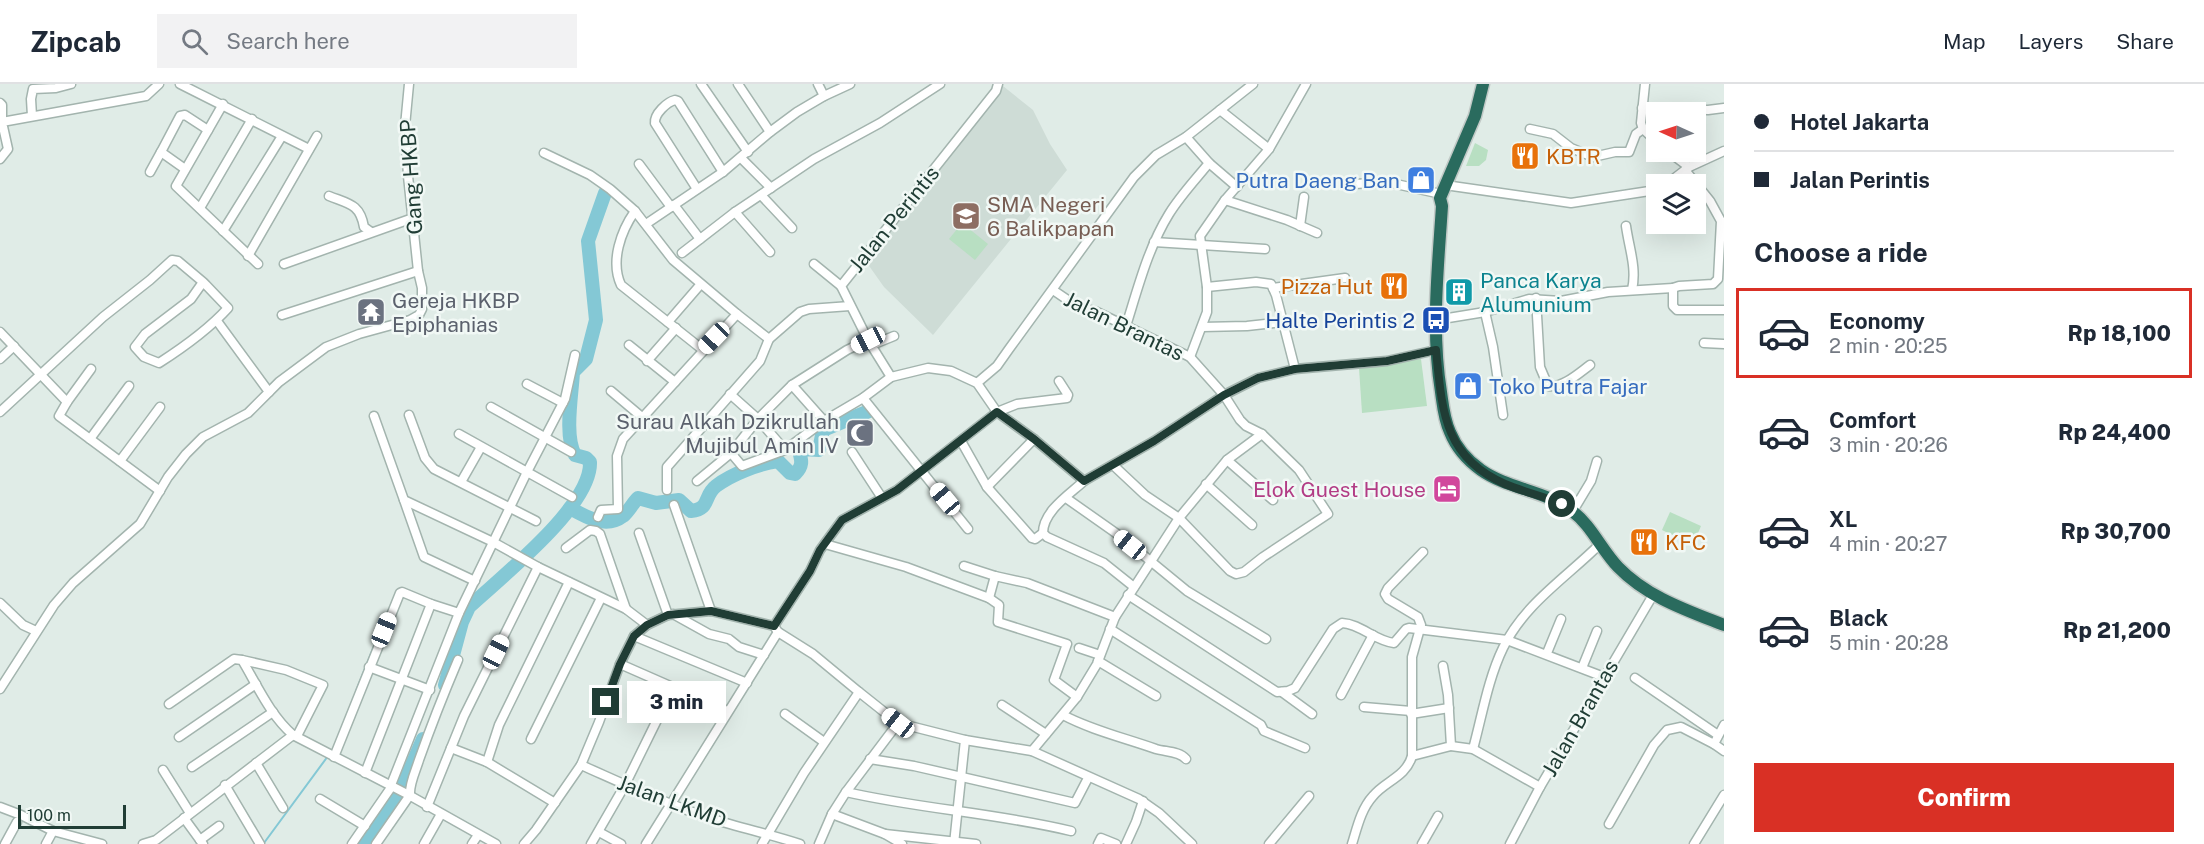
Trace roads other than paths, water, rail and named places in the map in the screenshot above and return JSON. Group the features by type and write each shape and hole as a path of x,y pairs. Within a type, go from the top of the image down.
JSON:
{"highway":[{"path":"1441,200 1448,199 1470,136 1483,84"},
{"path":"1490,84 1479,124 1470,136 1441,200 1436,350 1445,419 1459,449 1470,462 1506,484 1544,496 1573,512 1617,566 1653,595 1724,626"}],"street":[{"path":"32,116 33,89 56,88 71,84"},
{"path":"1,122 146,96 159,84"},
{"path":"180,84 309,149"},
{"name":"Gang HKBP","path":"269,392 326,347 359,334 410,320 419,315 423,309 405,126 409,84"},
{"path":"701,84 745,155 771,188"},
{"path":"738,84 770,132"},
{"path":"818,84 824,96"},
{"path":"646,224 723,172 797,112 850,84"},
{"path":"682,253 735,212 814,159 880,123 940,84"},
{"name":"Jalan Perintis","path":"891,377 870,343 841,286 996,91 998,84"},
{"path":"976,383 997,366 1134,177 1156,155 1186,137 1253,84"},
{"path":"1190,357 1207,312 1207,287 1200,236 1225,200 1269,149 1306,84"},
{"path":"1644,84 1642,108 1643,129 1646,132"},
{"path":"697,189 655,123 656,114 671,101 678,102 723,172"},
{"path":"0,102 2,105 1,122 8,149 0,159"},
{"path":"223,104 176,186 258,264"},
{"path":"1642,108 1708,110 1724,108"},
{"path":"1220,110 1269,149"},
{"path":"150,172 180,116 186,115 208,130"},
{"path":"200,208 252,119"},
{"path":"1530,129 1553,134 1571,148 1596,157 1615,152 1629,152 1636,134 1643,129"},
{"path":"223,231 282,136"},
{"path":"248,256 317,136"},
{"path":"1186,137 1209,163 1237,187"},
{"path":"1680,174 1724,151"},
{"path":"161,152 184,169"},
{"path":"544,153 590,175 634,211 666,252 700,285 769,339"},
{"path":"1436,320 1485,312 1536,298 1561,301 1632,290 1713,284 1718,279 1721,221 1710,201 1680,162"},
{"path":"1126,326 1154,242 1170,211 1209,163"},
{"path":"639,164 700,239"},
{"path":"1354,184 1387,182 1441,200"},
{"path":"1452,186 1571,203 1646,191"},
{"path":"761,195 792,228"},
{"path":"329,196 355,207 362,215 364,227 371,232"},
{"path":"1300,226 1304,196"},
{"path":"1225,200 1317,233"},
{"path":"634,211 620,236 618,277 621,285 703,350"},
{"path":"735,212 770,252"},
{"path":"284,264 413,218"},
{"path":"1626,226 1634,267 1635,278 1632,290"},
{"path":"1154,242 1265,249"},
{"path":"0,412 103,317 172,260 178,261 203,282 228,308 217,321 159,363 144,357 135,347 145,334 191,299 203,282"},
{"path":"814,264 841,286"},
{"path":"282,315 418,271"},
{"path":"1273,288 1346,278"},
{"path":"1207,287 1267,282 1273,288 1295,369"},
{"path":"668,322 700,285"},
{"path":"1673,288 1672,303 1677,310 1724,310"},
{"name":"Jalan Brantas","path":"1053,290 1078,307 1095,311 1190,357 1224,395 1240,420 1246,426 1263,434 1299,470 1328,514 1244,572 1236,574 1179,518"},
{"path":"1536,298 1540,367 1548,386 1563,383 1590,365"},
{"path":"667,490 667,467 760,361 769,339 800,312 809,309 850,306"},
{"path":"1485,312 1493,347 1503,415"},
{"path":"598,517 600,510 618,509 619,447 622,439 737,314"},
{"path":"0,689 54,605 73,584 140,524 168,477 186,454 203,437 248,413 269,392 217,321"},
{"path":"1202,327 1283,322"},
{"path":"647,361 676,328"},
{"path":"0,332 67,402"},
{"path":"697,482 731,453 758,419 792,385 847,350 894,336"},
{"path":"1704,343 1724,344"},
{"path":"629,345 675,382"},
{"path":"0,358 14,346"},
{"path":"961,441 987,487 1035,539 1043,533 1048,516 1084,481 1154,441 1224,395 1258,378 1295,369 1387,361 1436,350"},
{"path":"352,844 392,786 459,613 563,403 574,355"},
{"path":"731,453 742,466 785,450 891,377 928,368 951,371 976,383 997,412 1034,439 1084,481"},
{"path":"91,369 59,416 160,491"},
{"path":"646,844 764,655 776,629 825,544 842,520 922,472 997,412 1017,404 1067,398 1068,395 1059,381"},
{"path":"527,384 563,403"},
{"path":"792,385 824,421"},
{"path":"90,439 129,386"},
{"path":"611,391 643,418"},
{"path":"730,394 758,419 785,450"},
{"path":"863,398 968,529"},
{"path":"120,462 160,407"},
{"path":"491,408 571,452"},
{"path":"409,415 429,465 536,521"},
{"path":"374,416 424,557 475,581"},
{"path":"459,434 572,497"},
{"path":"1032,751 1077,697 1099,658 1115,617 1179,518 1227,460 1263,434"},
{"path":"987,487 1034,439"},
{"path":"461,482 481,447"},
{"path":"852,452 882,498"},
{"path":"1227,460 1273,500"},
{"path":"1573,512 1591,481 1597,461"},
{"path":"1113,465 1145,495 1179,518"},
{"path":"1206,484 1251,525"},
{"path":"1066,498 1120,536 1187,591 1266,639"},
{"path":"404,500 626,609 647,625"},
{"path":"674,505 711,611"},
{"path":"566,548 590,530 600,534 626,609"},
{"path":"639,533 671,614 709,634 729,639 738,647 764,655"},
{"path":"1043,533 1047,537 1104,563 1134,587"},
{"path":"825,544 906,567 989,598 999,605 998,622 1066,644 1054,680 1077,697"},
{"path":"1473,749 1495,669 1508,640 1533,606 1600,544"},
{"path":"1352,844 1362,813 1369,801 1381,788 1405,770 1412,756 1413,651 1421,628 1418,617 1388,599 1385,594 1388,588 1423,552"},
{"path":"964,566 1027,583 1115,617"},
{"path":"427,807 464,716 538,567"},
{"path":"989,598 995,576"},
{"path":"487,762 499,724 568,582"},
{"path":"334,757 400,593 459,613"},
{"path":"1128,595 1272,690 1282,692 1312,714"},
{"name":"Jalan Brantas","path":"1510,844 1540,787 1653,595"},
{"path":"531,739 602,598"},
{"path":"0,603 23,625 36,631"},
{"path":"365,773 431,604"},
{"path":"524,844 581,765 600,722 620,664 634,636 647,625 671,614 711,611 776,629 813,654 898,723 965,740 1032,751 1143,801 1192,844"},
{"path":"1547,653 1561,619"},
{"path":"1282,692 1295,688 1302,680 1339,624 1350,624 1394,643 1406,629 1421,628 1508,640 1547,653 1604,677"},
{"path":"1110,629 1261,725 1264,731 1305,748"},
{"path":"1582,668 1597,631"},
{"path":"1341,695 1373,635"},
{"path":"634,636 747,683"},
{"path":"1080,648 1156,696"},
{"path":"144,844 155,842 225,785 295,736 322,685 286,670 234,659 169,704"},
{"path":"242,660 273,712 284,727 295,736 408,794 427,807 495,844"},
{"path":"376,844 408,794 458,660"},
{"path":"620,664 727,711"},
{"path":"1443,666 1451,746"},
{"path":"369,667 430,690"},
{"path":"1635,678 1718,735"},
{"path":"179,737 256,684"},
{"path":"762,844 824,742 859,692"},
{"path":"1002,705 1046,734"},
{"path":"1364,707 1411,712 1449,708"},
{"path":"192,767 273,712"},
{"path":"785,714 824,742"},
{"path":"1063,715 1079,723 1182,755 1186,759"},
{"path":"591,844 625,785 657,720"},
{"path":"819,844 832,814 846,792 898,723"},
{"path":"1714,744 1724,725"},
{"path":"1609,824 1654,745 1667,730 1681,727 1724,751"},
{"path":"954,842 965,740"},
{"path":"1412,756 1451,746 1473,749 1540,787"},
{"path":"451,748 487,762 555,803"},
{"path":"870,759 1075,803 1088,778"},
{"path":"256,763 283,808"},
{"name":"Jalan LKMD","path":"581,765 669,804 800,844"},
{"path":"163,770 201,842 219,826"},
{"path":"225,785 260,844"},
{"path":"846,792 896,803 958,810 1071,831"},
{"path":"1694,844 1724,795"},
{"path":"1269,844 1309,796"},
{"path":"320,799 365,826"},
{"path":"1126,844 1143,801"},
{"path":"0,807 21,814 53,831 102,844"},
{"path":"424,844 441,814"},
{"path":"832,814 885,834 902,844"},
{"path":"1422,844 1438,816"},
{"path":"5,844 17,822"},
{"path":"46,844 53,831"},
{"path":"599,832 621,844"},
{"path":"885,834 976,844"},
{"path":"472,844 478,835"},
{"path":"1098,844 1101,838 1116,844"}],"waterway":[{"path":"445,685 462,622 469,607 542,540 561,519 587,480 590,462 586,458 575,455 570,437 570,415 573,372 586,359 596,320 588,241 605,193"},
{"path":"570,508 603,522 610,522 623,516 638,498 656,503 679,500 691,511 697,510 702,508 716,486 754,467 778,461 790,473 795,474 801,463 799,451 802,449 819,450 823,430 869,411"},
{"path":"356,691 382,626"},
{"path":"365,844 399,795 423,739"},
{"path":"264,843 328,756"}],"place":[{"name":"KBTR","path":"1525,156"},
{"name":"Putra Daeng Ban","path":"1421,180"},
{"name":"SMA Negeri 6 Balikpapan","path":"966,216"},
{"name":"Pizza Hut","path":"1394,286"},
{"name":"Panca Karya Alumunium","path":"1459,292"},
{"name":"Gereja HKBP Epiphanias","path":"371,312"},
{"name":"Halte Perintis 2","path":"1436,320"},
{"name":"Toko Putra Fajar","path":"1468,386"},
{"name":"Surau Alkah Dzikrullah Mujibul Amin IV","path":"860,433"},
{"name":"Elok Guest House","path":"1447,489"},
{"name":"KFC","path":"1644,542"}]}
